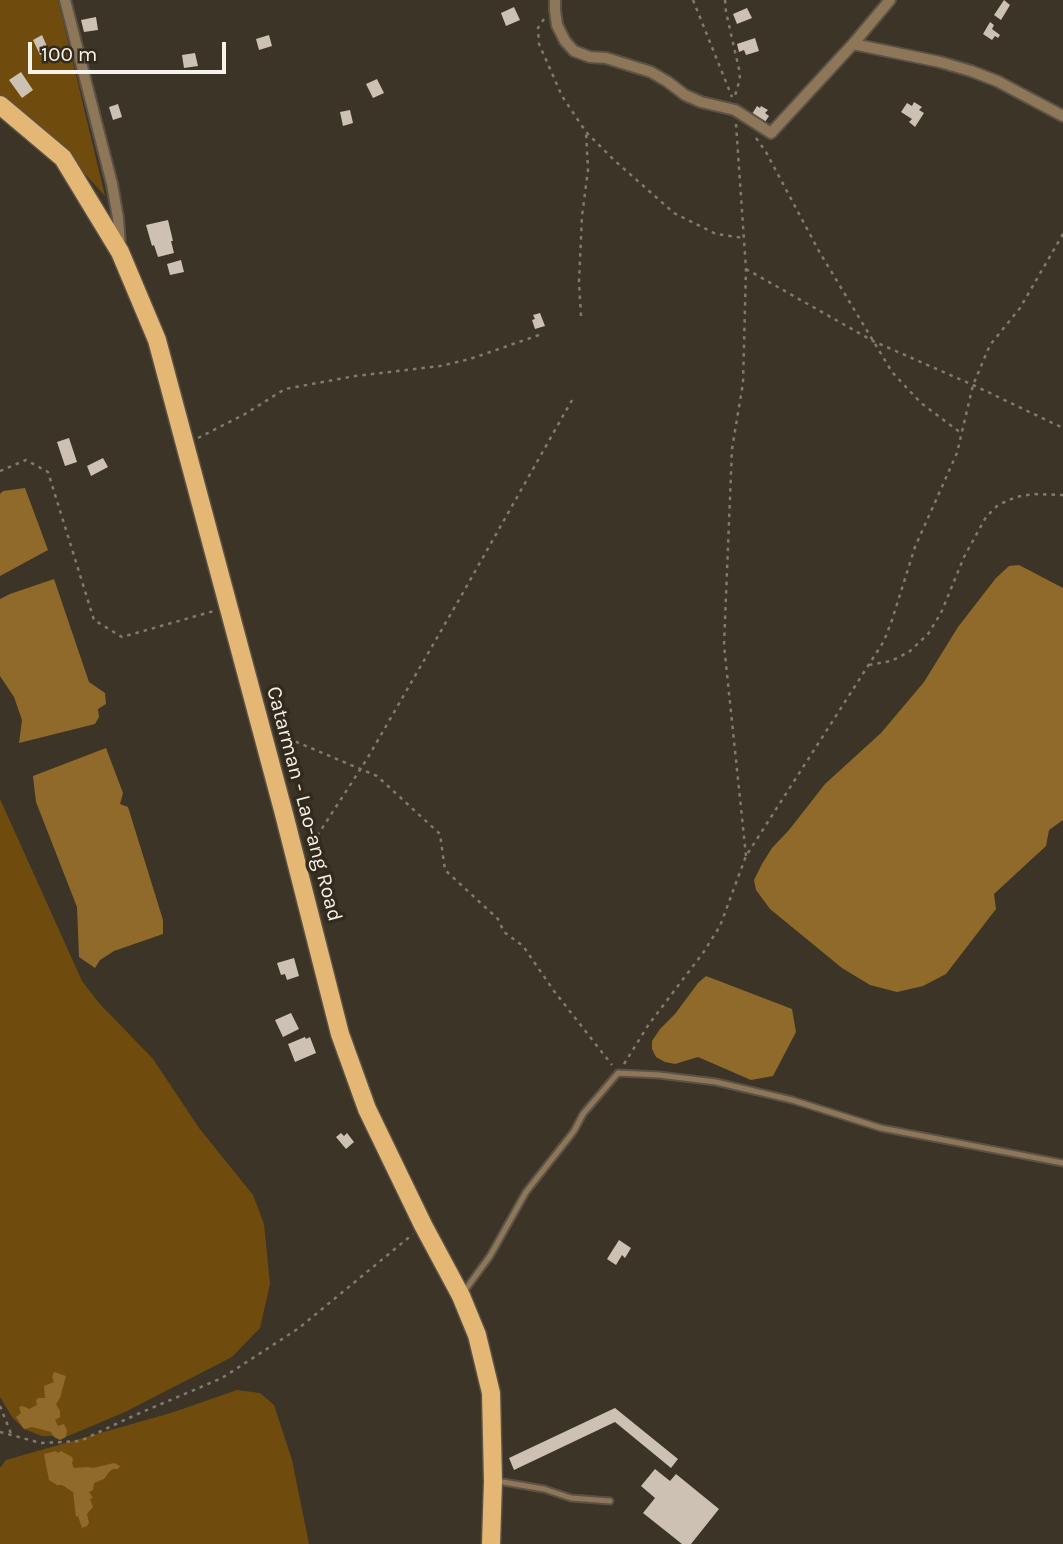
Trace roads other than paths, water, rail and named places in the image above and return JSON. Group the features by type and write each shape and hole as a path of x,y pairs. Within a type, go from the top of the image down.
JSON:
{"main road":[{"name":"Catarman - Lao-ang Road","path":"0,105 63,158 120,252 157,340 340,1034 367,1110 423,1226 461,1296 477,1335 491,1393 494,1480 491,1544"}],"street":[{"path":"65,0 112,184 120,252"},
{"path":"555,5 557,25 565,41 575,51 651,72 685,95 701,102 735,110 771,133 890,0"},
{"path":"853,44 971,71 997,80 1063,116"}],"lane":[{"path":"461,1296 490,1256 526,1192 574,1131 583,1114 618,1073 716,1082 792,1100 881,1128 1063,1163"},
{"path":"494,1480 544,1489 571,1498 610,1501"}]}
